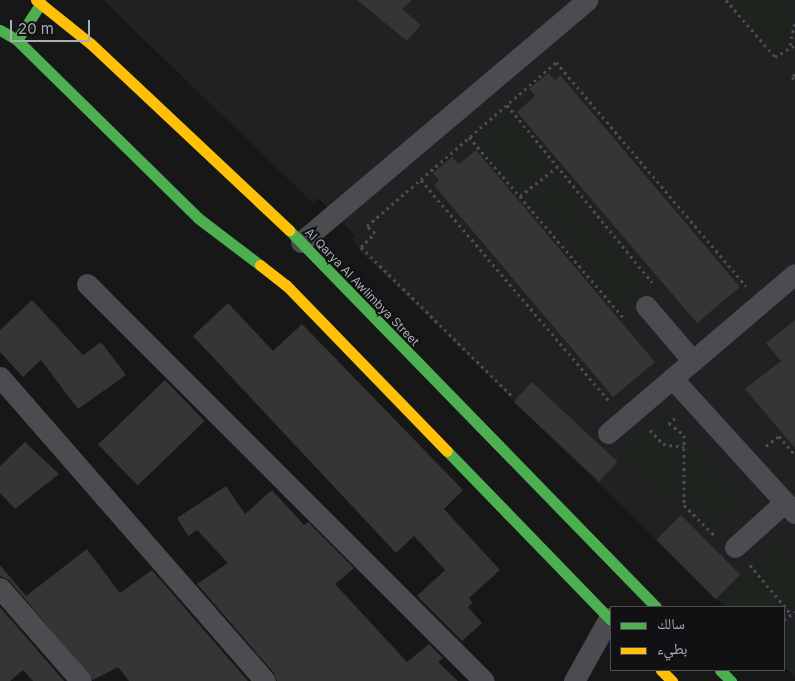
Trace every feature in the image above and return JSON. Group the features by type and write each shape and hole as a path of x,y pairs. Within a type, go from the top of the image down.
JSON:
{"main road":[{"name":"Al Qarya Al Awlimbya Street","path":"38,1 91,44 301,242 571,531 655,606"},
{"path":"16,40 38,1"},
{"path":"0,30 16,40 198,218 286,285 552,551 610,619"},
{"path":"662,671 672,681"},
{"path":"721,671 731,681"}],"street":[{"path":"301,242 587,0"},
{"path":"608,433 795,274"},
{"path":"87,284 484,681"},
{"path":"646,306 693,360"},
{"path":"0,377 265,681"},
{"path":"672,378 790,507 735,547"},
{"path":"0,588 81,681"},
{"path":"574,681 610,619"}],"path":[{"path":"726,0 775,58 790,45 795,22"},
{"path":"790,45 795,45"},
{"path":"511,395 361,247 375,233 367,226 556,62 761,304"},
{"path":"795,74 792,77 795,80"},
{"path":"507,105 656,286"},
{"path":"469,137 626,322"},
{"path":"520,196 557,167"},
{"path":"421,180 624,419"},
{"path":"694,402 669,423 684,435 684,505 730,551 735,547 793,613"},
{"path":"648,425 663,444 684,448"},
{"path":"773,441 779,436 795,454"}],"shaded area":[{"path":"103,0 795,0 795,677 785,667 785,606 724,606 360,251 352,239 355,235 318,198 313,203"},
{"path":"731,0 795,0 790,41 777,53"},
{"path":"507,112 549,163 517,188 475,138 481,133 486,138 504,124 500,118"},
{"path":"558,176 575,194 583,222 616,248 647,288 621,308 591,271 574,240 547,216 532,196"},
{"path":"664,413 670,418 664,424 682,437 682,444 669,442 658,434 654,422"},
{"path":"645,429 659,449 680,451 681,510 620,450"},
{"path":"687,439 741,501 713,527 687,497"},
{"path":"780,543 795,561 795,606 784,603 755,567"},
{"path":"752,570 782,606 724,606 719,601"},
{"path":"785,625 795,626 794,676 785,667"}],"building":[{"path":"357,0 412,0 402,9 421,25 407,41"},
{"path":"548,73 555,80 560,75 740,287 697,323 517,112 535,96 529,89"},
{"path":"476,150 655,362 613,397 434,185 439,181 433,173 452,157 459,164"},
{"path":"32,300 83,355 101,342 126,375 78,409 41,360 23,377 0,352 0,330"},
{"path":"228,303 273,351 302,324 463,490 444,509 500,570 469,598 473,603 468,607 482,623 462,641 417,596 445,570 414,536 396,553 193,336"},
{"path":"795,320 795,448 745,389 781,361 766,343"},
{"path":"165,380 205,421 138,486 98,445"},
{"path":"532,382 618,462 599,482 514,402"},
{"path":"25,442 59,474 15,509 0,493 0,466"},
{"path":"226,486 245,514 272,490 304,525 308,522 354,568 335,584 407,662 429,644 443,658 438,662 458,681 277,681 274,673 197,584 228,563 197,530 188,536 177,518"},
{"path":"681,515 740,574 716,599 656,540"},
{"path":"87,549 120,593 152,570 248,681 129,681 118,667 93,680 9,580 0,576 0,565 26,596"},
{"path":"0,607 64,681 33,681 23,670 10,681 0,681"}],"traffic: fast":[{"path":"17,40 41,3"},
{"path":"0,30 17,40 198,218 260,265"},
{"path":"289,230 655,606"},
{"path":"447,451 610,619"},
{"path":"721,671 731,681"}],"traffic: slow":[{"path":"36,0 91,44 289,230"},
{"path":"260,265 286,285 447,451"},
{"path":"662,671 672,681"}]}
